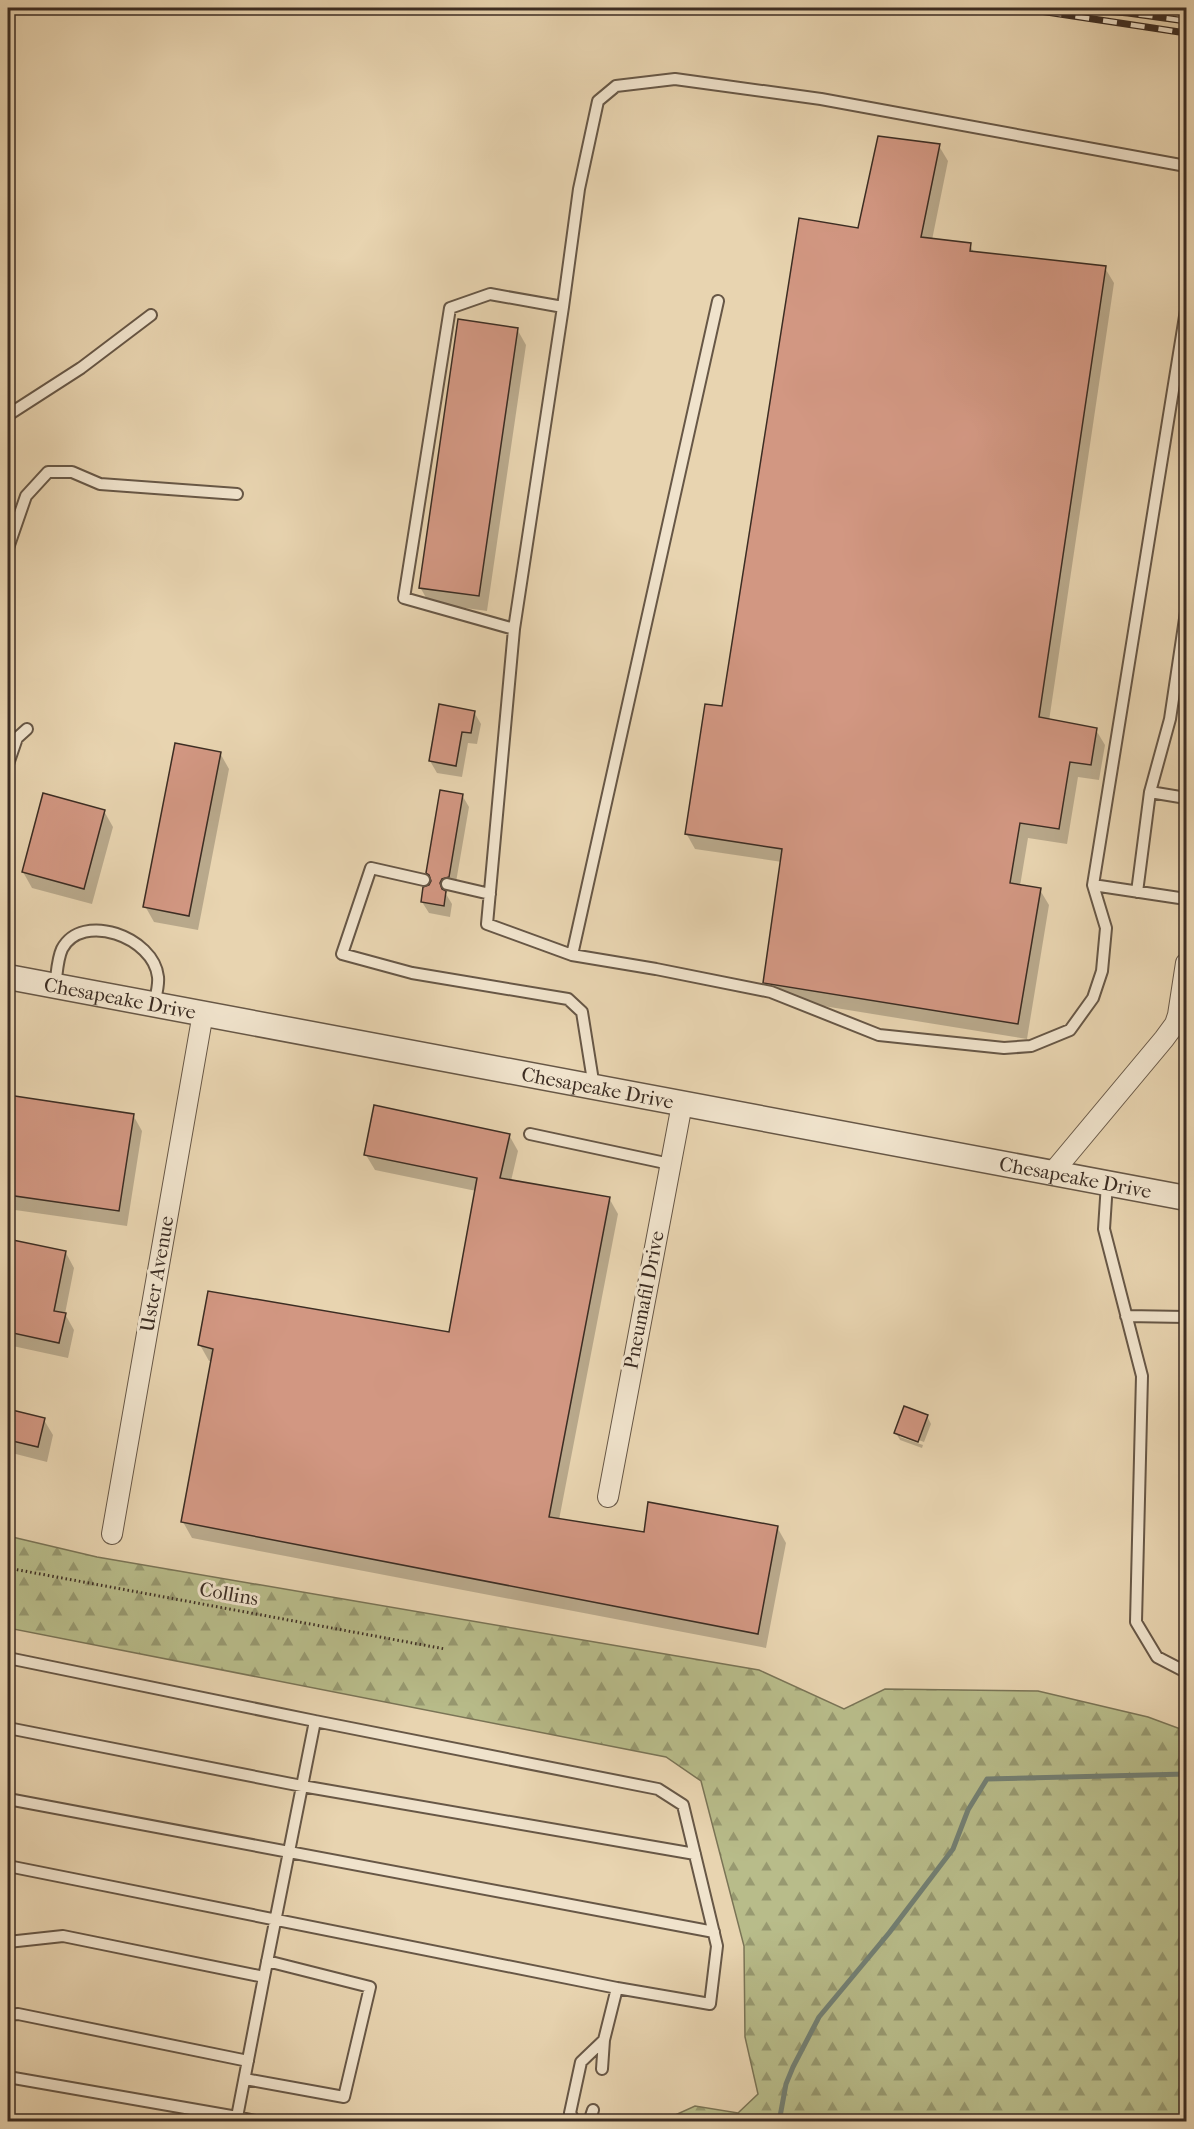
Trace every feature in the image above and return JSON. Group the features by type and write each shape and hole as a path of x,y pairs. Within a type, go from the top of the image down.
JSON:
{"street":[{"path":"1053,1172 1175,1024 1186,963"},
{"name":"Chesapeake Drive","path":"8,977 1186,1198"},
{"name":"Uster Avenue","path":"112,1534 203,1013"},
{"name":"Pneumafil Drive","path":"608,1497 682,1104"}],"lane":[{"path":"1186,166 821,99 675,79 616,86 598,101 579,189 514,629 487,924 572,955 771,992 879,1035 1004,1048 1031,1046 1070,1030 1093,998 1102,971 1106,928 1093,885 1186,310"},
{"path":"514,629 404,598 450,308 490,294 563,307"},
{"path":"572,955 718,301"},
{"path":"8,415 81,368 151,315"},
{"path":"8,548 26,495 48,472 72,472 100,484 237,494"},
{"path":"1137,892 1150,792 1170,719 1186,612"},
{"path":"8,764 17,738 27,729"},
{"path":"1150,792 1186,798"},
{"path":"424,880 370,868 342,954 412,973 568,999 582,1012 594,1087"},
{"path":"447,884 490,894"},
{"path":"1093,885 1186,899"},
{"path":"55,986 59,960 68,941 87,931 119,934 135,940 146,949 154,962 158,975 154,1004"},
{"path":"530,1134 670,1164"},
{"path":"1107,1183 1104,1229 1142,1376 1136,1622 1157,1657 1186,1672"},
{"path":"1126,1316 1186,1317"},
{"path":"8,1658 658,1789 683,1805 714,1932 717,1946 710,2004 617,1988 8,1866"},
{"path":"237,2119 315,1721"},
{"path":"8,1728 302,1786 695,1854"},
{"path":"8,1798 714,1932"},
{"path":"8,1942 63,1936 264,1977"},
{"path":"245,2079 344,2097 370,1987 267,1961"},
{"path":"602,2069 604,2040 617,1988"},
{"path":"8,2015 18,2014 248,2061"},
{"path":"575,2121 570,2113 581,2062 604,2040"},
{"path":"8,2077 237,2119 260,2121"},
{"path":"589,2121 592,2110"}],"path":[{"name":"Collins","path":"8,1568 446,1649"}],"green space":[{"path":"8,1536 97,1557 759,1670 844,1709 885,1689 1038,1691 1148,1717 1186,1731 1186,2121 662,2121 695,2106 738,2113 758,2094 745,2037 744,1946 701,1781 666,1757 8,1628"}],"building":[{"path":"878,136 940,144 921,237 971,243 970,251 1106,266 1039,717 1097,728 1091,765 1070,762 1059,829 1020,823 1010,883 1041,888 1018,1024 763,983 782,849 685,834 705,704 722,706 799,218 858,228"},
{"path":"458,319 518,328 479,596 419,588"},
{"path":"439,704 475,711 471,733 462,732 456,766 429,761"},
{"path":"175,743 221,752 189,916 143,907"},
{"path":"440,790 463,794 449,877 442,879 440,883 442,889 446,891 444,906 421,902 423,887 429,885 431,881 426,873"},
{"path":"43,793 105,810 84,889 22,872"},
{"path":"8,1095 134,1114 119,1211 8,1195"},
{"path":"374,1105 510,1134 500,1178 610,1197 549,1517 644,1532 648,1502 778,1526 758,1634 181,1522 213,1349 198,1345 208,1291 449,1332 477,1178 364,1155"},
{"path":"8,1239 66,1251 54,1311 66,1313 59,1343 8,1332"},
{"path":"904,1406 928,1415 918,1442 894,1433"},
{"path":"8,1409 45,1418 38,1447 8,1440"}],"waterway":[{"path":"779,2122 786,2084 819,2017 889,1933 953,1849 968,1810 987,1779 1186,1774"}],"railway":[{"path":"1020,8 1186,33"},
{"path":"1083,9 1186,21"}]}
